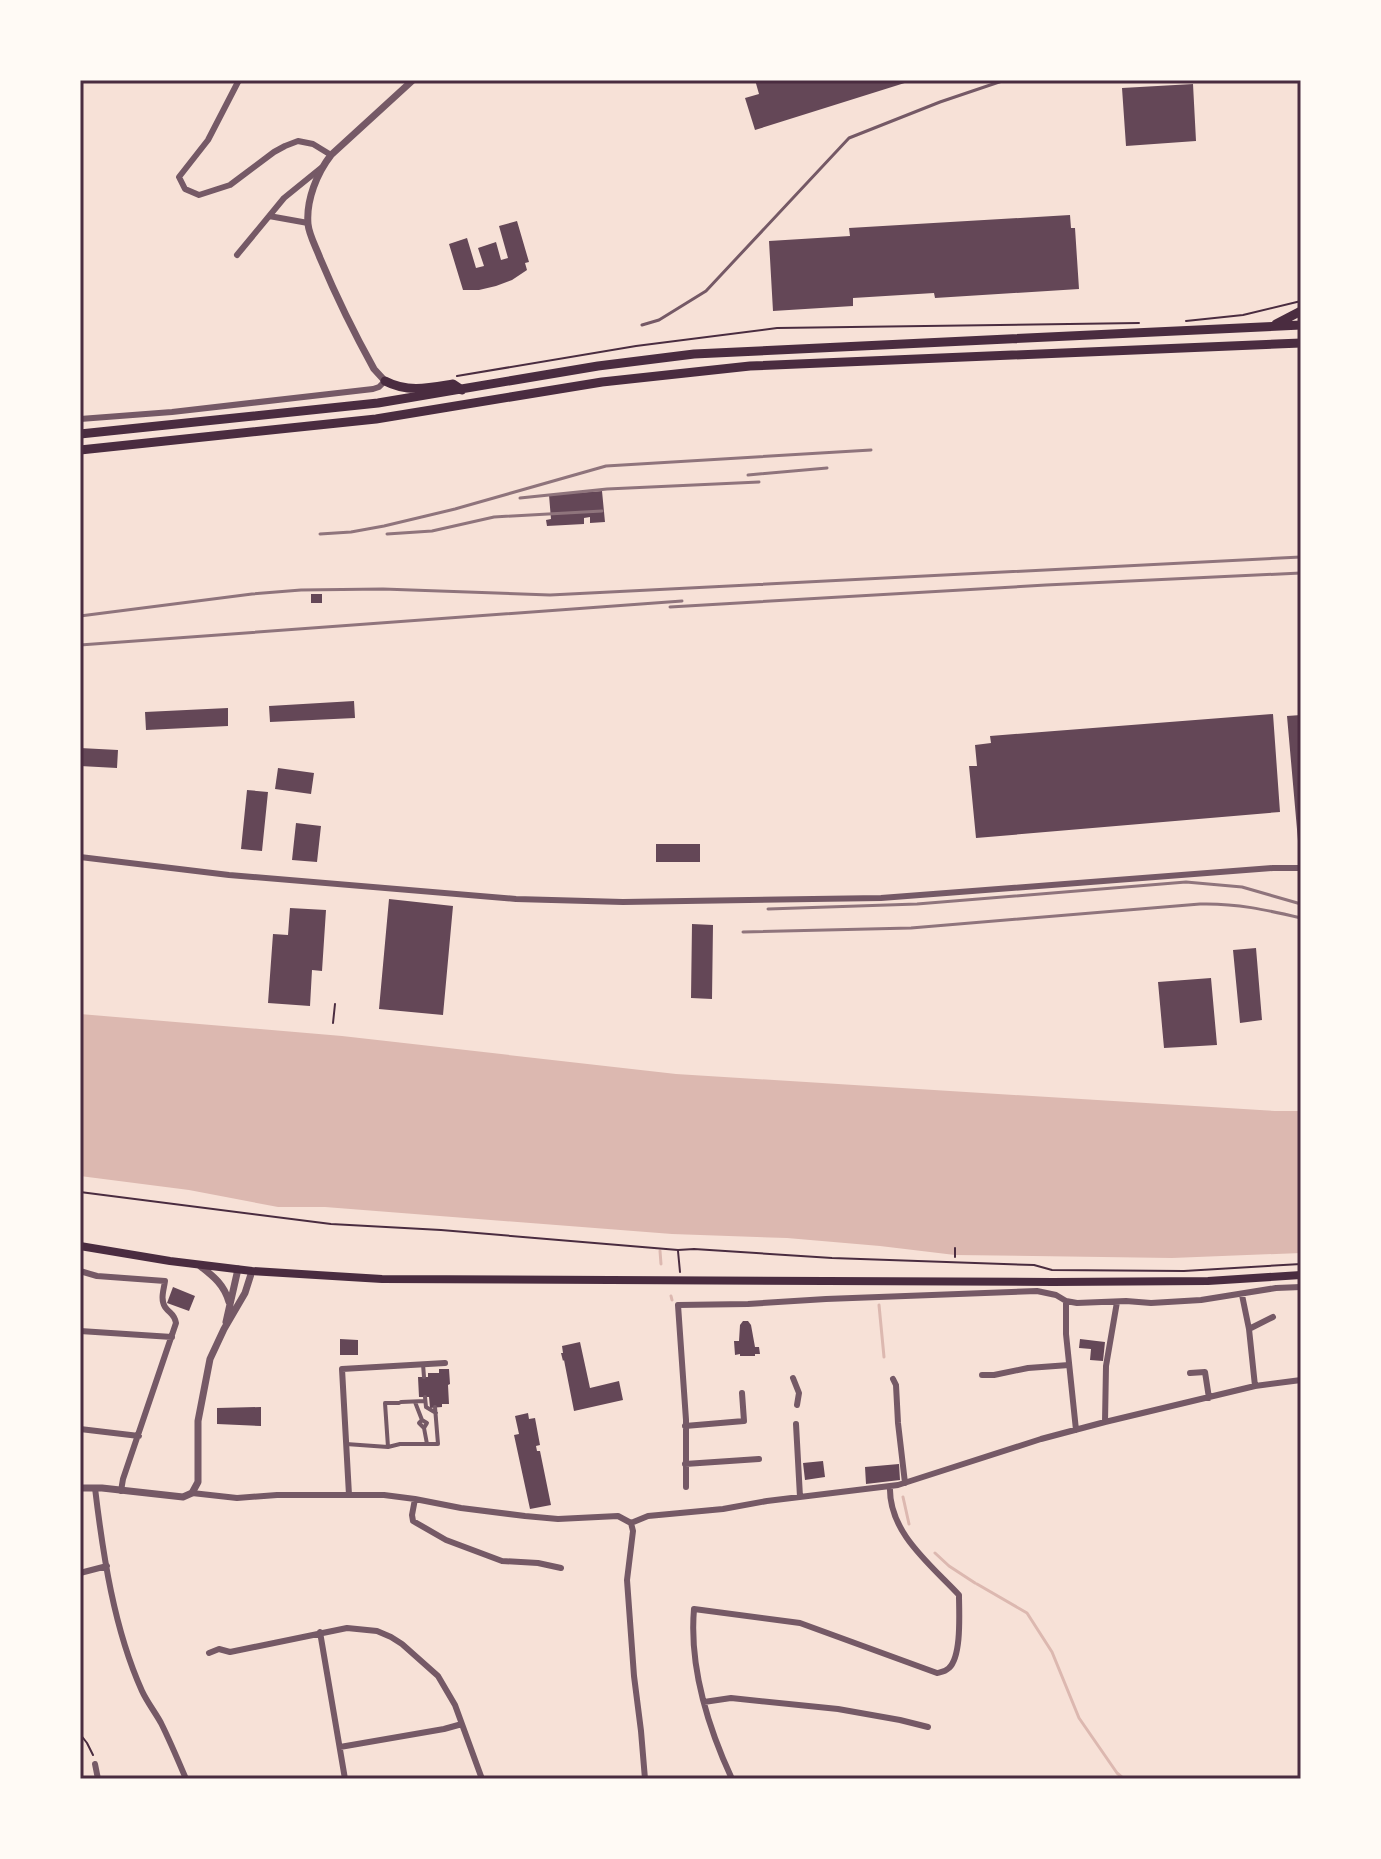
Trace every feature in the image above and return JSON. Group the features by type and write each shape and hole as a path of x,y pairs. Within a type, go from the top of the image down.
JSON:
{"highway":[{"path":"1269,327 1301,311"},
{"path":"80,434 378,403 598,366 694,354 1301,325"},
{"path":"80,450 376,419 602,382 750,366 1301,343"},
{"path":"385,381 408,389 421,390 453,384 462,390"}],"main road":[{"path":"80,1246 252,1271 382,1279 1083,1282 1208,1281 1301,1275"}],"street":[{"path":"239,80 208,140 179,177 185,189 199,195 230,185 274,152 298,141 313,144 331,155"},
{"path":"237,255 284,198 321,168 331,155 413,80"},
{"path":"80,419 172,412 373,389 385,381 374,369 328,278 308,223 308,209 321,168"},
{"path":"269,216 308,223"},
{"path":"80,857 229,875 501,898 623,902 881,898 1301,868"},
{"path":"199,1265 225,1288 230,1306"},
{"path":"224,1329 238,1269"},
{"path":"80,1271 97,1276 165,1281 162,1298 165,1307 174,1314 176,1323 121,1491"},
{"path":"192,1493 198,1482 198,1421 210,1359 245,1293 252,1271"},
{"path":"686,1487 678,1305 1037,1291 1077,1303 1168,1303 1301,1287"},
{"path":"1242,1295 1255,1386"},
{"path":"1066,1301 1066,1334 1076,1430"},
{"path":"1105,1422 1106,1366 1117,1302"},
{"path":"1249,1329 1273,1317"},
{"path":"80,1331 172,1337"},
{"path":"349,1495 342,1369 445,1363"},
{"path":"423,1364 424,1377"},
{"path":"982,1375 1069,1365"},
{"path":"1190,1373 1205,1372 1209,1398"},
{"path":"793,1378 799,1393 797,1405"},
{"path":"893,1379 905,1483"},
{"path":"631,1523 648,1516 723,1509 905,1483 1105,1422 1255,1386 1301,1380"},
{"path":"685,1426 744,1421 742,1393"},
{"path":"346,1444 388,1447 438,1444 436,1410 426,1407 425,1399 385,1403 388,1447"},
{"path":"415,1402 422,1420 427,1423 424,1428 427,1444"},
{"path":"796,1424 800,1497"},
{"path":"80,1429 139,1436"},
{"path":"685,1464 759,1459"},
{"path":"732,1779 719,1751 704,1702 692,1626 694,1609 800,1623 937,1673 948,1669 956,1657 959,1595 900,1528 892,1510 890,1486"},
{"path":"80,1488 183,1497 192,1493 237,1498 384,1495 451,1507 558,1519 618,1516 631,1523 633,1531 627,1580 645,1779"},
{"path":"95,1488 115,1606 136,1676 186,1779"},
{"path":"415,1499 413,1521 435,1535 502,1561 561,1568"},
{"path":"687,1502 687,1512"},
{"path":"80,1573 107,1566"},
{"path":"209,1653 219,1649 230,1652 347,1628 377,1631 402,1644 438,1676 455,1705 482,1779"},
{"path":"320,1632 345,1779"},
{"path":"704,1702 731,1698 838,1709 928,1727"},
{"path":"340,1747 462,1724"},
{"path":"95,1764 98,1779"}],"lane":[{"path":"642,325 659,320 706,291 849,138 1005,80"}],"path":[{"path":"1181,321 1243,315 1301,301"},
{"path":"486,371 636,346 777,328 1151,323"},
{"path":"333,1023 335,1004"},
{"path":"80,1192 331,1224 678,1250 1034,1265 1052,1270 1184,1271 1301,1264"},
{"path":"955,1248 955,1257"},
{"path":"678,1250 680,1272"},
{"path":"80,1734 91,1749 95,1764"}],"shaded area":[{"path":"80,1014 342,1036 676,1074 1301,1111 1301,1253 1172,1258 955,1255 787,1238 672,1234 325,1207 278,1207 189,1190 80,1176"}],"building":[{"path":"755,80 911,81 755,130 745,98 759,94"},
{"path":"1193,84 1196,141 1126,146 1122,88"},
{"path":"1070,215 1071,228 1075,228 1079,289 935,298 934,293 853,298 853,306 773,311 769,241 850,236 849,228"},
{"path":"517,221 529,262 525,263 527,270 496,286 463,290 449,244 467,238 476,268 484,266 478,248 496,242 501,260 508,258 499,226"},
{"path":"602,491 605,522 590,523 590,517 584,518 584,524 547,526 546,520 551,519 549,495"},
{"path":"311,594 322,594 322,603 311,603"},
{"path":"354,701 355,718 270,722 269,706"},
{"path":"228,708 228,726 146,730 145,712"},
{"path":"1273,714 1280,812 976,838 969,766 977,766 975,745 991,743 990,736"},
{"path":"1301,715 1301,852 1299,852 1287,716"},
{"path":"80,748 118,750 117,768 80,766"},
{"path":"278,768 314,773 311,794 275,789"},
{"path":"247,790 268,792 262,851 241,849"},
{"path":"296,823 321,826 317,862 292,860"},
{"path":"656,844 700,844 700,862 656,862"},
{"path":"389,899 453,906 443,1015 379,1009"},
{"path":"290,908 326,910 322,971 312,970 310,1006 268,1003 273,934 288,935"},
{"path":"692,924 713,925 712,999 691,998"},
{"path":"1256,948 1262,1020 1240,1023 1233,950"},
{"path":"1211,978 1217,1045 1164,1048 1158,982"},
{"path":"173,1287 195,1296 189,1311 167,1303"},
{"path":"743,1321 751,1325 755,1347 759,1347 760,1354 735,1355 734,1341 739,1341"},
{"path":"340,1339 358,1340 358,1355 340,1355"},
{"path":"1080,1339 1105,1342 1103,1361 1090,1360 1091,1349 1079,1348"},
{"path":"580,1342 590,1388 619,1381 623,1400 574,1411 561,1353 562,1346"},
{"path":"439,1369 449,1369 449,1404 430,1408 429,1397 419,1397 418,1377 439,1373"},
{"path":"261,1407 261,1426 217,1424 217,1408"},
{"path":"528,1413 529,1419 535,1418 540,1445 536,1446 540,1451 551,1505 530,1509 514,1435 519,1434 515,1416"},
{"path":"823,1461 825,1477 805,1480 803,1463"},
{"path":"899,1464 900,1480 866,1484 865,1467"}],"waterway":[{"path":"660,1251 661,1264"},
{"path":"671,1296 672,1300"},
{"path":"879,1305 884,1357"},
{"path":"903,1497 909,1524"},
{"path":"935,1553 975,1583"},
{"path":"977,1584 1027,1613 1052,1652 1079,1718 1124,1779"}],"railway":[{"path":"320,534 384,526 606,466 871,450"},
{"path":"748,475 827,468"},
{"path":"520,498 607,489 759,482"},
{"path":"387,534 432,531 494,517 602,511"},
{"path":"80,616 301,590 383,589 550,595 1301,557"},
{"path":"670,607 1301,573"},
{"path":"80,645 682,601"},
{"path":"768,909 917,904 1186,882 1242,887 1301,904"},
{"path":"743,932 911,928 1200,904 1239,906 1301,918"}]}
